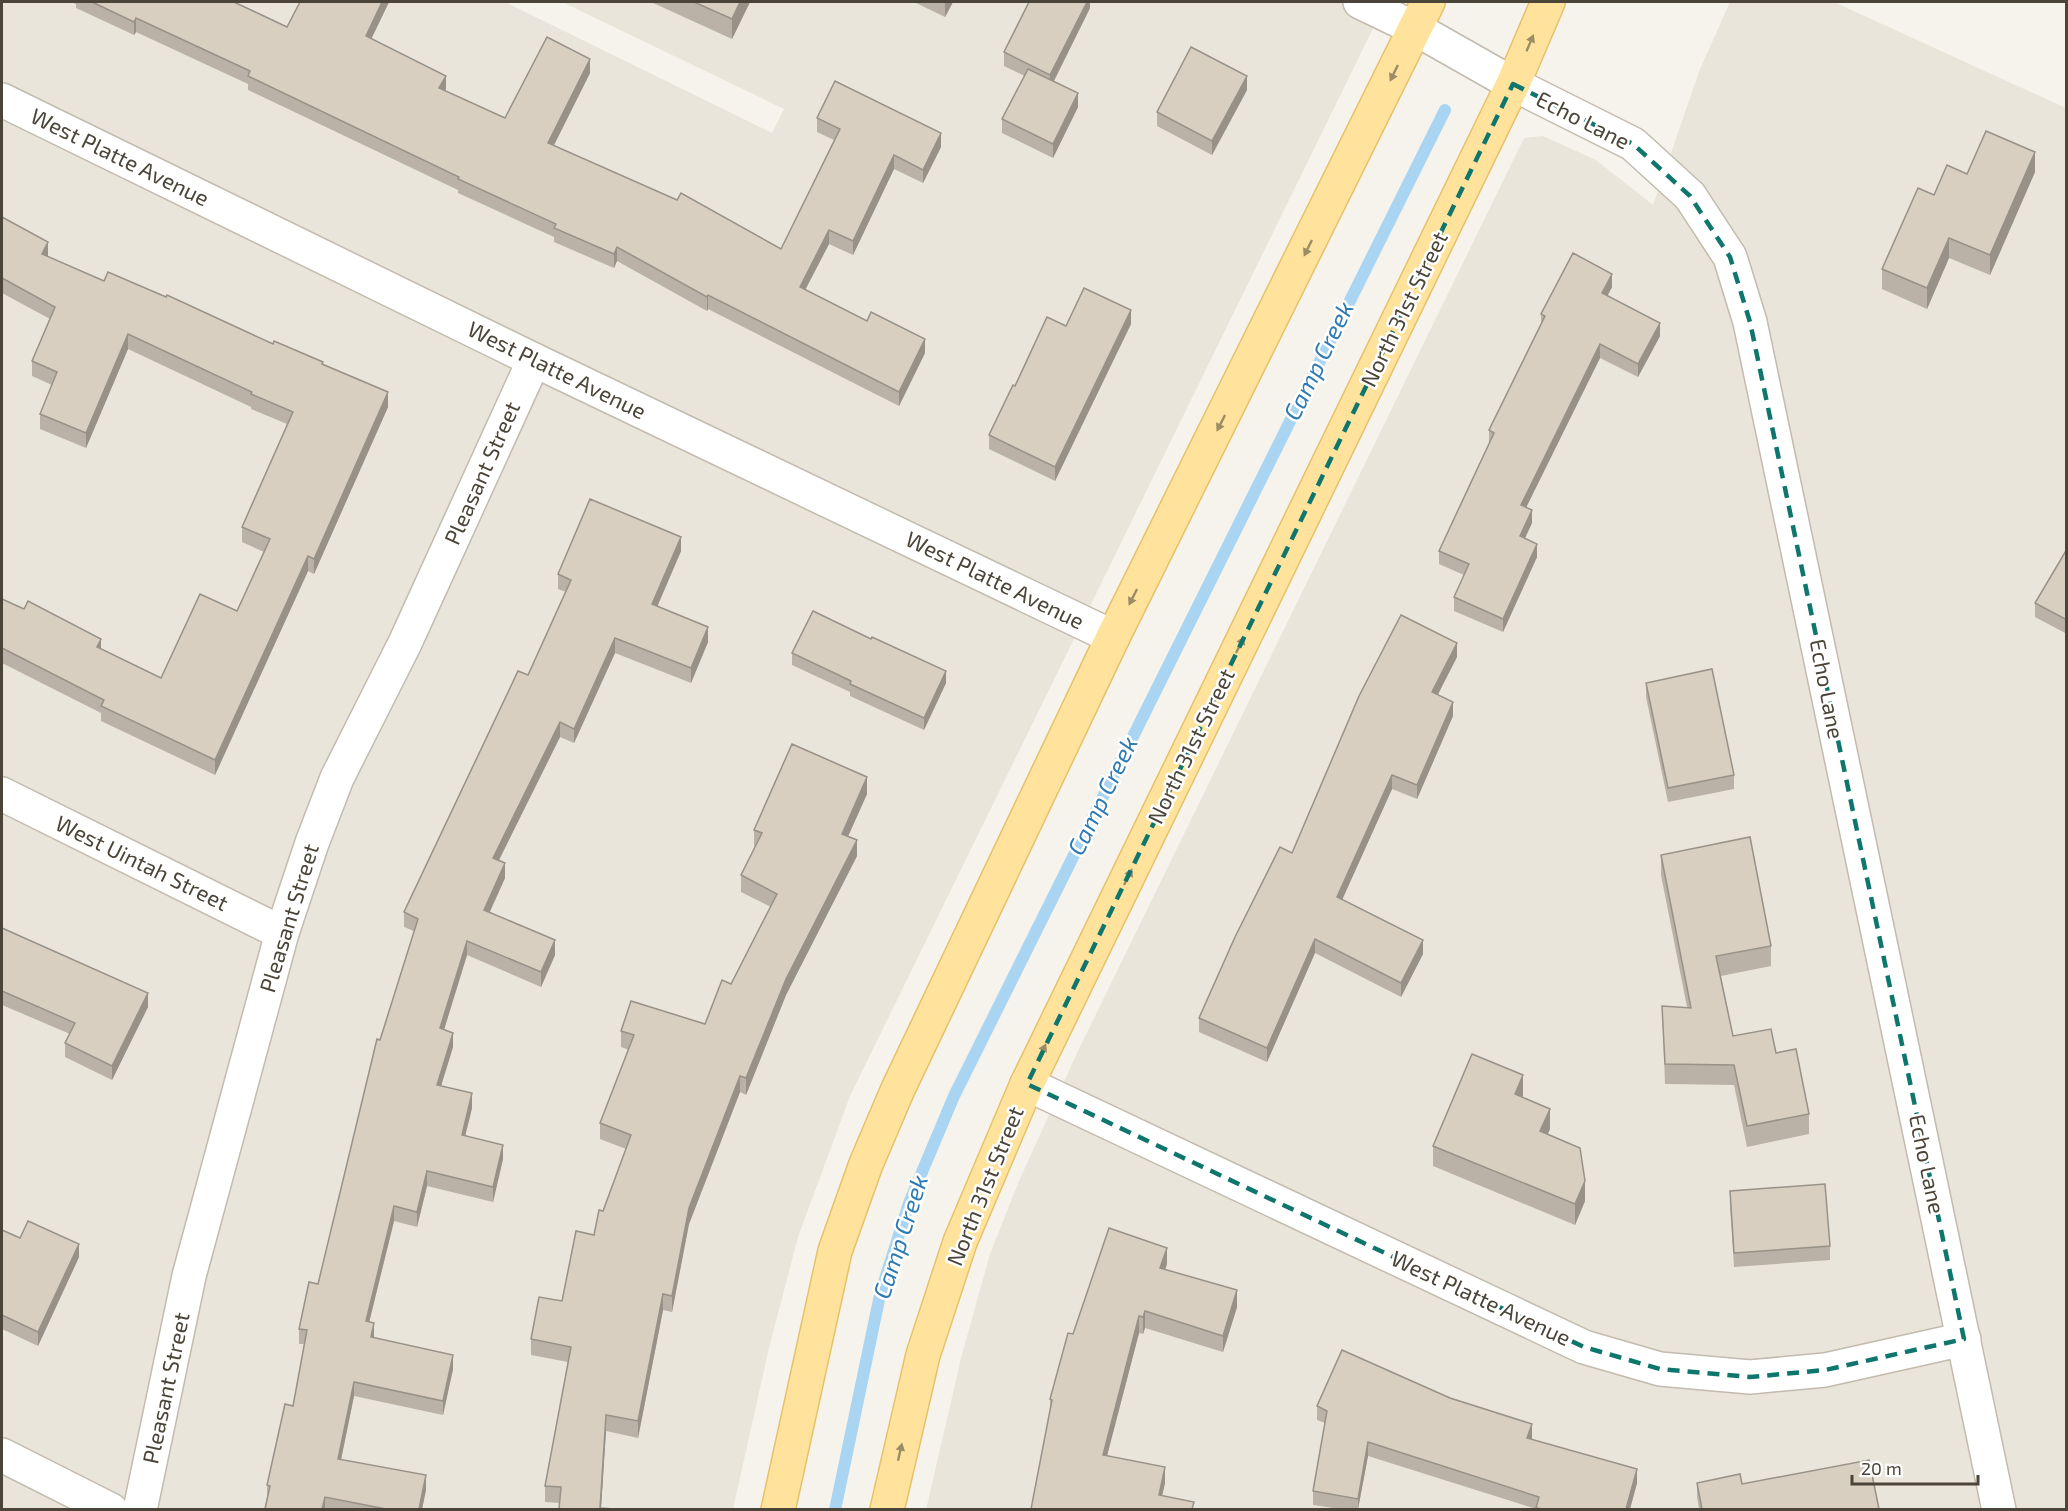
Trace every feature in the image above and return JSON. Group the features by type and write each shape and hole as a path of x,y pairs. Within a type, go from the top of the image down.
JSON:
{"main road":[{"name":"North 31st Street","path":"887,1509 922,1355 960,1242 1027,1084 1513,84 1548,2"},
{"path":"778,1509 835,1251 866,1164 898,1089 1113,637 1422,15"}],"street":[{"name":"Echo Lane","path":"1360,2 1422,15 1513,84 1633,144 1690,196 1730,257 1750,322 1817,633 1824,682 1999,1509"},
{"name":"West Platte Avenue","path":"2,100 534,360 1113,637"},
{"name":"Pleasant Street","path":"140,1509 189,1276 282,933 312,843 337,778 405,643 534,360"},
{"name":"West Uintah Street","path":"2,794 282,933"},
{"name":"West Platte Avenue","path":"1027,1084 1584,1347 1660,1369 1750,1377 1825,1370 1964,1338"},
{"path":"2,1455 111,1509"}],"highlighted area":[{"path":"1513,84 1633,144 1690,196 1730,257 1750,322 1964,1339 1825,1370 1750,1377 1660,1369 1584,1347 1027,1084"}],"shaded area":[{"path":"2,2 505,2 772,133 784,109 562,2 1386,2 850,1096 798,1237 769,1348 733,1509 2,1510"},
{"path":"1730,2 1834,2 2066,108 2066,1509 926,1510 961,1358 990,1254 1019,1181 1077,1053 1524,138 1543,136 1596,160 1653,205 1700,69"}],"building":[{"path":"92,2 234,2 287,27 300,2 382,2 366,36 446,76 439,88 505,118 547,37 590,59 548,143 677,200 681,193 781,249 840,129 817,118 835,81 941,133 923,170 894,155 853,241 829,230 800,287 867,321 871,312 925,339 899,392 708,295 707,297 617,247 614,254 554,228 556,224 458,179 459,177 248,76 250,71 136,18 134,22"},
{"path":"694,2 740,2 732,19"},
{"path":"1029,2 1087,2 1050,75 1004,52"},
{"path":"1191,47 1247,76 1212,141 1157,112"},
{"path":"1028,69 1078,93 1053,144 1002,119"},
{"path":"1986,131 2035,152 1990,255 1949,238 1927,288 1882,269 1918,188 1934,195 1947,165 1967,174"},
{"path":"2,217 48,242 42,254 104,281 108,272 166,297 167,295 273,344 274,341 388,392 314,559 308,556 215,760 101,706 104,700 2,648 2,599 24,609 28,601 101,639 97,647 161,678 200,594 237,611 270,539 242,527 293,412 128,334 86,433 40,414 57,372 32,361 55,307 2,278"},
{"path":"1573,253 1612,274 1602,293 1660,323 1638,364 1600,344 1521,505 1532,510 1520,536 1537,544 1503,619 1454,597 1469,564 1439,551 1494,433 1489,430 1545,316 1541,314"},
{"path":"1084,288 1131,310 1055,467 989,435 1047,317 1066,326"},
{"path":"590,499 681,537 652,604 708,627 691,668 615,638 574,729 560,722 493,858 505,863 484,910 555,940 541,972 467,941 440,1028 453,1033 437,1085 472,1093 462,1135 503,1145 493,1187 427,1171 417,1212 394,1206 366,1321 374,1323 371,1337 453,1355 443,1401 354,1382 338,1459 426,1475 419,1509 386,1509 325,1497 322,1509 265,1509 270,1486 267,1485 285,1404 293,1406 307,1330 299,1329 309,1282 318,1284 377,1039 380,1040 418,919 404,912 518,671 528,675 571,580 558,574"},
{"path":"2067,549 2067,620 2035,603"},
{"path":"813,611 946,671 924,718 850,684 851,681 792,653"},
{"path":"1401,615 1457,643 1432,692 1453,702 1417,785 1392,775 1337,897 1423,940 1401,983 1315,939 1267,1048 1199,1018 1235,937 1280,847 1292,853 1359,696"},
{"path":"1712,669 1734,775 1668,788 1646,683"},
{"path":"792,744 867,777 842,834 857,840 786,979 746,1078 740,1076 689,1208 672,1296 663,1294 638,1421 606,1415 600,1508 614,1509 559,1509 561,1487 545,1486 571,1347 531,1339 539,1297 562,1301 576,1231 594,1235 599,1210 603,1211 631,1135 600,1123 634,1035 621,1031 631,1001 705,1024 722,980 731,984 777,894 741,875 762,833 754,830"},
{"path":"1750,837 1771,946 1716,956 1733,1036 1771,1029 1776,1053 1796,1049 1809,1114 1747,1126 1734,1065 1665,1064 1662,1006 1691,1008 1661,855"},
{"path":"2,928 148,993 112,1066 65,1043 75,1023 2,991"},
{"path":"1472,1054 1523,1075 1515,1094 1550,1109 1540,1131 1580,1148 1585,1181 1575,1204 1433,1146"},
{"path":"1825,1184 1830,1246 1734,1253 1730,1191"},
{"path":"28,1221 79,1244 38,1332 2,1315 2,1230 20,1238"},
{"path":"1109,1228 1167,1248 1160,1268 1237,1290 1223,1336 1145,1311 1143,1317 1139,1316 1103,1455 1165,1467 1159,1495 1194,1502 1192,1509 1031,1509 1052,1400 1050,1399 1068,1333 1073,1334"},
{"path":"1342,1350 1450,1398 1532,1424 1527,1438 1637,1469 1626,1509 1536,1508 1539,1497 1368,1442 1358,1499 1313,1491 1327,1411 1317,1406"},
{"path":"1869,1460 1879,1509 1702,1509 1697,1483 1740,1474 1742,1484"}],"waterway":[{"name":"Camp Creek","path":"835,1510 880,1295 909,1203 954,1096 1445,110"}]}
